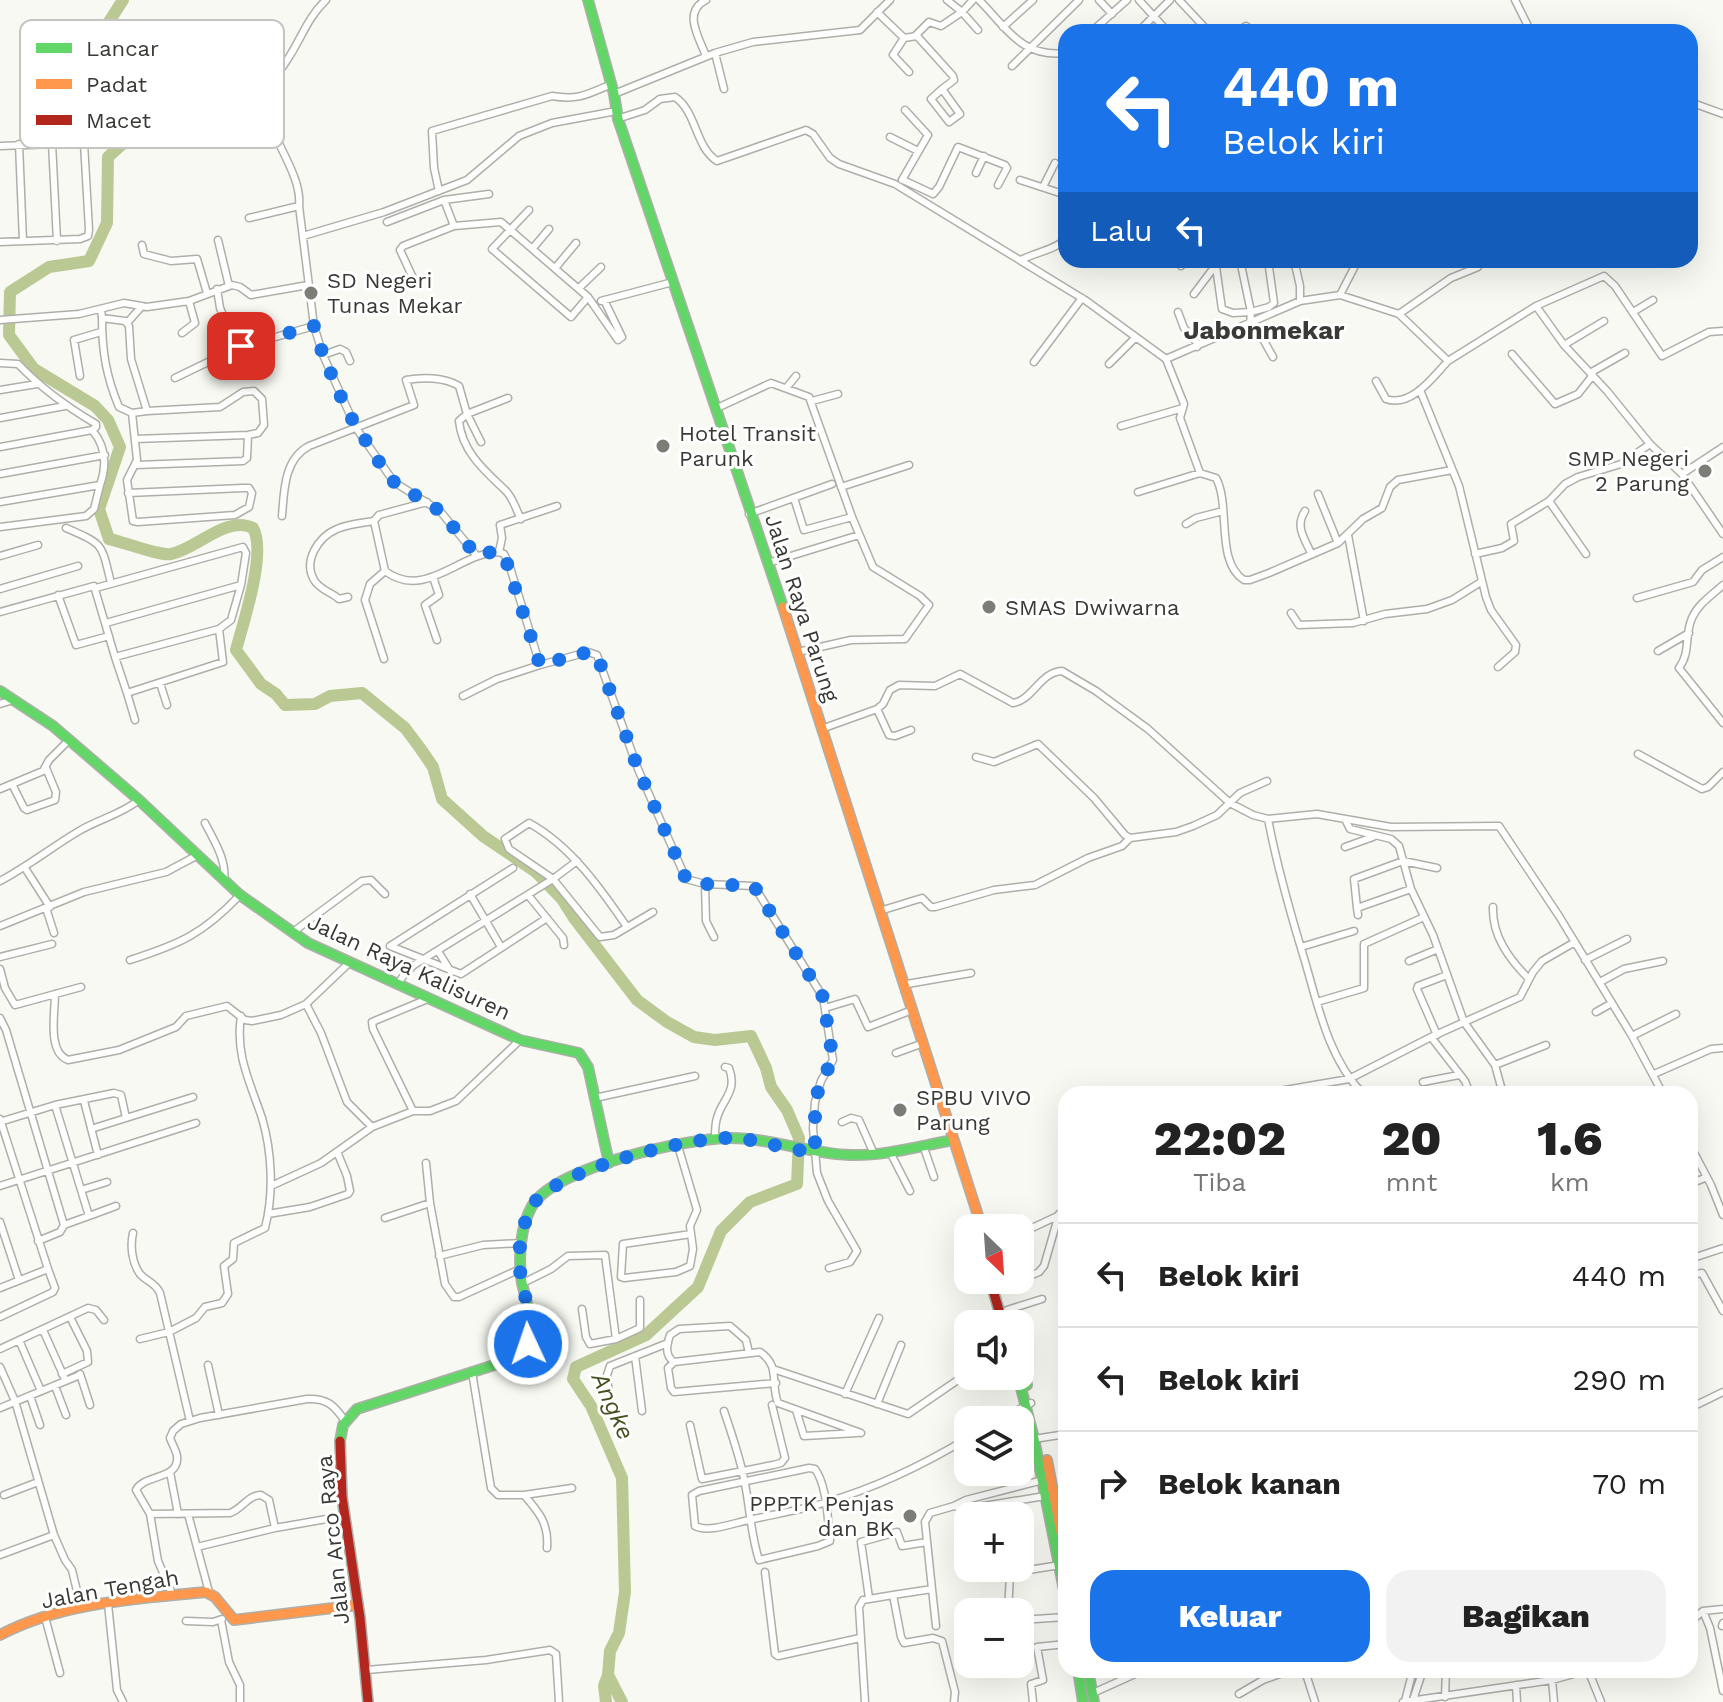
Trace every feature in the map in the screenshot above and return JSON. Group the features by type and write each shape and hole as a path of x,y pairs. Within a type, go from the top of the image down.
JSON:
{"main road":[{"name":"Jalan Raya Parung","path":"586,0 614,117 715,409"},
{"name":"Jalan Raya Parung","path":"614,117 907,984 976,1214"},
{"name":"Jalan Raya Parung","path":"750,514 798,652 948,1141 975,1214"},
{"name":"Jalan Raya Kalisuren","path":"3,697 34,712 69,740 139,800 240,895 308,943 520,1040 579,1053 588,1067 609,1163"},
{"path":"345,1421 357,1409 510,1360 522,1353 531,1332 520,1269 521,1243 530,1208 541,1195 573,1175 609,1163 715,1138 853,1155 890,1152 948,1141"},
{"path":"1000,1294 1007,1310"},
{"path":"1024,1390 1029,1404"},
{"path":"1026,1390 1058,1537"},
{"name":"Jalan Arco Raya","path":"345,1421 340,1455 344,1516 358,1605 368,1702"},
{"name":"Jalan Tengah","path":"0,1635 16,1626 81,1608 209,1592 216,1596 224,1618"},
{"path":"224,1618 234,1620 358,1605"},
{"path":"1080,1678 1087,1700"},
{"path":"1087,1700 1088,1678"}],"street":[{"path":"284,66 304,28 326,0"},
{"path":"706,0 695,6 692,16 706,56"},
{"path":"439,191 432,131 552,96 579,98 610,90 753,42 860,30 890,0"},
{"path":"947,0 978,30"},
{"path":"1003,27 1033,0"},
{"path":"1012,66 1079,0"},
{"path":"1099,0 1112,14"},
{"path":"1100,24 1127,0"},
{"path":"1139,0 1162,24"},
{"path":"1146,24 1170,0"},
{"path":"1179,0 1202,24"},
{"path":"1515,0 1527,24"},
{"path":"909,72 893,56 904,38 915,36 929,22 941,26 980,1 1003,27 1028,48 1042,53 1058,53"},
{"path":"877,12 904,38"},
{"path":"915,36 953,76 953,81 942,89 931,99 949,122 960,114 942,89"},
{"path":"715,53 724,89"},
{"path":"303,236 384,212 439,191 474,175 519,136 552,123 639,113 660,99 675,97 685,104 694,128 713,160 722,161 806,130 839,164 895,184 1082,298 1166,359 1183,408 1180,418 1200,473"},
{"path":"1698,105 1723,114"},
{"path":"895,184 903,180 928,135 905,110"},
{"path":"890,137 918,151"},
{"path":"0,146 19,144 23,241"},
{"path":"903,180 933,194 958,147 1006,166 998,185"},
{"path":"52,148 57,241"},
{"path":"0,242 80,239 89,234 86,148"},
{"path":"282,148 299,187 314,326 323,355 356,428 394,482 440,511 459,530 477,556"},
{"path":"976,173 984,156"},
{"path":"1043,187 1055,163"},
{"path":"1020,180 1058,192"},
{"path":"387,222 444,200 489,194"},
{"path":"444,200 454,226"},
{"path":"249,218 299,206"},
{"path":"529,210 492,249 571,317 588,297"},
{"path":"413,278 401,248 454,226 499,222 579,288 594,304 618,340 622,337 604,300"},
{"path":"533,248 549,229"},
{"path":"218,240 229,286"},
{"path":"556,267 576,243"},
{"path":"142,245 144,254 171,261 197,259 207,293"},
{"path":"1021,260 1039,250 1053,249 1058,245"},
{"path":"579,288 601,267"},
{"path":"1194,294 1212,268"},
{"path":"1216,268 1222,309 1233,313 1251,312 1274,303 1269,268"},
{"path":"1242,268 1252,324 1273,357"},
{"path":"1296,268 1300,301"},
{"path":"1340,295 1354,268"},
{"path":"1399,314 1451,278 1476,268"},
{"path":"1376,381 1386,399 1391,401 1420,390 1448,361 1536,306 1605,276 1662,356 1709,332 1723,331"},
{"path":"594,304 669,283"},
{"path":"0,320 85,313 124,303 142,306 189,301 217,289 237,285 251,295 308,285"},
{"path":"217,289 220,308 237,348"},
{"path":"1166,359 1300,301 1340,295 1399,314 1448,361"},
{"path":"1034,362 1082,298"},
{"path":"1633,312 1653,300"},
{"path":"182,333 195,323 189,301"},
{"path":"142,306 127,323 129,349 147,411"},
{"path":"1536,306 1564,345 1650,444 1682,474 1723,534"},
{"path":"101,309 102,352 119,407 132,413 220,407 243,392 254,391 262,399 264,425 258,433 135,439"},
{"path":"1178,312 1197,347"},
{"path":"102,318 127,323"},
{"path":"1564,345 1604,321"},
{"path":"175,378 237,348 314,326"},
{"path":"80,376 74,340 101,332"},
{"path":"1109,364 1135,338"},
{"path":"323,355 340,349 346,352 350,361"},
{"path":"1512,354 1555,404 1578,394 1592,374 1625,353"},
{"path":"0,363 16,362 65,406 96,424 92,430 0,447"},
{"path":"787,387 796,376"},
{"path":"282,516 294,456 309,446 414,405 407,379 437,379 457,384 481,442"},
{"path":"715,409 771,383 801,392 812,401 852,517 873,567 927,601 929,608 905,639 851,640 798,652"},
{"path":"0,390 37,384"},
{"path":"1420,390 1469,521 1481,582 1491,610 1516,645 1515,652 1498,667"},
{"path":"812,401 838,394"},
{"path":"508,398 467,414 459,421 465,442 490,478 507,491 521,519"},
{"path":"0,418 65,406"},
{"path":"1121,426 1183,408"},
{"path":"128,493 249,488 252,493 249,507 235,515 138,522 131,517 128,493 128,476 136,465 132,413"},
{"path":"0,527 86,516 94,509 105,455 100,438 92,430"},
{"path":"136,465 243,461 247,458 248,435"},
{"path":"1475,554 1502,548 1514,541 1511,524 1549,501 1565,484 1621,464 1650,444"},
{"path":"1682,474 1723,447"},
{"path":"0,474 105,455"},
{"path":"841,487 909,465"},
{"path":"1138,492 1200,473 1216,478 1222,491 1229,557 1239,578 1250,580 1338,543 1363,519 1382,508 1390,487 1398,480 1452,470"},
{"path":"750,514 832,484"},
{"path":"0,502 100,485"},
{"path":"1318,494 1338,543"},
{"path":"794,498 804,530 852,517"},
{"path":"1549,501 1586,554"},
{"path":"348,597 339,599 319,586 310,572 310,560 318,544 332,531 374,521 379,515 427,502"},
{"path":"499,552 502,538 499,527 557,506"},
{"path":"1186,524 1223,511"},
{"path":"1305,511 1299,521 1311,553"},
{"path":"374,521 385,571"},
{"path":"66,528 101,545 111,583"},
{"path":"768,563 859,535"},
{"path":"1348,535 1364,621"},
{"path":"0,553 38,545"},
{"path":"0,612 243,547 246,553 241,585 231,620 219,629 115,657"},
{"path":"385,571 407,581 419,581 477,556 504,554 540,665"},
{"path":"1637,598 1693,582 1702,570 1723,557"},
{"path":"0,589 78,566"},
{"path":"384,659 365,600 370,584 385,571"},
{"path":"433,577 439,595 425,605 437,640"},
{"path":"1291,613 1299,625 1364,621 1438,605 1481,582"},
{"path":"106,623 241,585"},
{"path":"1723,585 1697,609 1691,619 1687,657 1679,668 1723,723"},
{"path":"96,588 135,720"},
{"path":"58,595 76,645 109,636"},
{"path":"127,693 223,662 219,629"},
{"path":"1658,651 1689,633"},
{"path":"463,696 497,679 540,665 588,652 597,655 638,769 681,872 690,882 754,886 823,997 833,1060 821,1081 815,1102 813,1152 822,1189 857,1251 850,1262 829,1268"},
{"path":"820,729 877,709 890,690 899,685 939,685 960,674 1013,703 1019,703 1049,675 1062,671 1096,691 1148,729 1230,803 1253,815 1268,819 1317,814 1391,827 1499,826 1600,982 1659,1086"},
{"path":"160,683 167,705"},
{"path":"877,709 889,735 911,730"},
{"path":"12,784 27,810 55,800 56,792 46,768 49,760 69,740"},
{"path":"976,757 994,762 1038,744 1130,838"},
{"path":"1638,754 1702,789 1723,772"},
{"path":"1,786 46,768"},
{"path":"881,911 922,898 935,907 994,890 1035,885 1088,858 1122,846 1130,838 1176,832 1217,815 1240,793 1267,781"},
{"path":"0,881 25,868 82,829 125,812 139,800"},
{"path":"1268,819 1278,866 1324,1027 1349,1079 1356,1086"},
{"path":"1345,819 1350,829 1396,842 1402,852 1411,889 1438,949 1464,1022 1495,1065 1501,1086"},
{"path":"205,823 226,871 224,881"},
{"path":"627,927 577,861 531,824 525,824 507,835 505,839 509,849 551,880 600,937 609,937 627,927 653,912"},
{"path":"1345,847 1377,835"},
{"path":"0,926 99,888 149,878 198,855"},
{"path":"397,985 406,972 422,960 486,922 577,861"},
{"path":"1411,889 1357,912 1354,879 1403,861 1437,868"},
{"path":"25,868 48,907 54,933"},
{"path":"513,868 392,943 392,948 451,972 463,973 547,918"},
{"path":"293,932 362,881 371,880 385,894"},
{"path":"705,884 706,921 714,937"},
{"path":"470,894 501,947"},
{"path":"130,960 196,934 217,920 240,895"},
{"path":"528,895 563,938 564,945"},
{"path":"1493,907 1492,919 1507,953 1529,979"},
{"path":"1317,1002 1364,988 1364,944 1424,917"},
{"path":"1301,947 1354,931"},
{"path":"1585,960 1627,939"},
{"path":"1315,1086 1349,1079 1520,997 1542,961 1575,942"},
{"path":"0,957 52,944"},
{"path":"1409,961 1438,949"},
{"path":"438,951 451,972"},
{"path":"1600,982 1624,969 1663,961"},
{"path":"55,994 54,1037 66,1060 119,1050 169,1030 186,1016 227,1006 252,1021 281,1015 306,1004 349,963"},
{"path":"0,969 14,1005 81,987"},
{"path":"907,984 971,973"},
{"path":"1447,975 1417,989 1434,1036 1467,1086"},
{"path":"413,1111 372,1022 430,998"},
{"path":"825,1008 855,999 868,1027 907,1012"},
{"path":"1596,1012 1612,1003"},
{"path":"306,1004 321,1033 347,1102 372,1127"},
{"path":"1632,1036 1676,1014"},
{"path":"140,1339 169,1332 196,1318 205,1307 217,1305 226,1299 228,1289 224,1266 233,1259 234,1243 261,1231 268,1214 271,1186 263,1122 241,1058 238,1041 241,1016"},
{"path":"0,1018 64,1225"},
{"path":"271,1186 338,1154 372,1127 413,1111 430,1111 456,1101 520,1040"},
{"path":"896,1053 918,1045"},
{"path":"1495,1065 1546,1045"},
{"path":"1654,1074 1711,1049 1723,1048"},
{"path":"715,1138 717,1116 730,1094 732,1074 725,1067"},
{"path":"1423,1082 1459,1075"},
{"path":"595,1098 695,1076"},
{"path":"0,1317 50,1295 55,1288 0,1121 55,1105 117,1093 121,1095 126,1118"},
{"path":"91,1129 193,1097"},
{"path":"84,1101 98,1155"},
{"path":"55,1105 89,1216"},
{"path":"842,1122 851,1118 859,1120 874,1154"},
{"path":"0,1186 196,1123"},
{"path":"923,1145 934,1177"},
{"path":"678,1146 697,1210 691,1221 693,1258 687,1269 621,1277 623,1244 691,1234"},
{"path":"890,1152 910,1191"},
{"path":"0,1153 10,1153"},
{"path":"268,1214 310,1207 348,1194 347,1176 338,1154"},
{"path":"1698,1160 1723,1215"},
{"path":"426,1163 439,1256 445,1284 454,1297 520,1269"},
{"path":"1698,1181 1707,1177"},
{"path":"81,1190 107,1182"},
{"path":"385,1218 430,1203"},
{"path":"38,1241 60,1232 64,1225 116,1206"},
{"path":"1034,1227 1058,1215"},
{"path":"0,1222 19,1280"},
{"path":"1034,1274 1044,1266 1058,1227"},
{"path":"133,1233 131,1242 137,1268 157,1287 190,1421"},
{"path":"439,1256 483,1245 521,1243"},
{"path":"1698,1256 1723,1248"},
{"path":"523,1283 551,1269 568,1256 605,1255 616,1339"},
{"path":"0,1288 49,1272"},
{"path":"1698,1274 1702,1273 1723,1311"},
{"path":"1007,1310 1042,1299"},
{"path":"582,1309 590,1344 616,1339 640,1328 640,1300"},
{"path":"0,1349 91,1307 104,1320"},
{"path":"0,1408 55,1386 64,1377 79,1372 88,1362 70,1317"},
{"path":"845,1394 879,1318"},
{"path":"674,1362 668,1356 668,1343 670,1335 676,1330 728,1325 746,1340 749,1353"},
{"path":"43,1330 64,1377"},
{"path":"19,1340 41,1391"},
{"path":"611,1417 608,1369 668,1343"},
{"path":"877,1404 901,1345"},
{"path":"776,1383 674,1392 668,1368 674,1362 760,1352 776,1370 908,1414 954,1383"},
{"path":"635,1356 642,1411"},
{"path":"208,1365 219,1415"},
{"path":"776,1370 778,1403 861,1433 804,1436 795,1410"},
{"path":"1,1372 15,1401 54,1535 72,1570 81,1608"},
{"path":"79,1372 90,1405"},
{"path":"472,1372 494,1493 524,1495 572,1488"},
{"path":"55,1386 66,1415"},
{"path":"1698,1404 1723,1392"},
{"path":"30,1396 40,1425"},
{"path":"173,1596 158,1561 150,1514 139,1498 137,1486 170,1472 176,1464 177,1455 170,1438 177,1427 219,1415 323,1398 345,1421"},
{"path":"1025,1406 1029,1404"},
{"path":"690,1425 702,1479 781,1463 785,1458 772,1405"},
{"path":"724,1411 745,1483 751,1519 759,1560 827,1544 831,1539 824,1504 821,1480 815,1469 809,1468 745,1483 699,1491 692,1495 695,1526 705,1529 751,1519 824,1504 921,1466 954,1446"},
{"path":"1038,1438 1058,1435"},
{"path":"170,1472 178,1514"},
{"path":"962,1502 1046,1479"},
{"path":"4,1495 38,1482"},
{"path":"150,1514 230,1513 252,1497 261,1495 269,1500 275,1528"},
{"path":"524,1495 542,1517 548,1532 547,1548"},
{"path":"1009,1502 1049,1495"},
{"path":"979,1497 980,1502"},
{"path":"936,1626 925,1520 928,1515 954,1506"},
{"path":"188,1514 209,1592"},
{"path":"197,1547 275,1528 344,1516"},
{"path":"869,1598 861,1542 897,1532 902,1546 927,1542"},
{"path":"0,1555 54,1535"},
{"path":"1034,1568 1058,1562"},
{"path":"765,1572 775,1654 788,1654 860,1638"},
{"path":"865,1702 860,1638 861,1602 869,1598 932,1589"},
{"path":"893,1595 904,1643 933,1638 942,1641 955,1692 954,1702"},
{"path":"108,1604 117,1690 123,1702"},
{"path":"1698,1615 1703,1611 1723,1611"},
{"path":"1703,1611 1710,1628 1723,1691"},
{"path":"45,1617 60,1673"},
{"path":"186,1621 224,1618 229,1662 240,1685 240,1702"},
{"path":"1034,1619 1058,1618"},
{"path":"1033,1702 1031,1684 1043,1680 1037,1648 1058,1645"},
{"path":"366,1670 486,1660 550,1650 556,1654 559,1702"},
{"path":"1087,1700 1129,1678"},
{"path":"1239,1694 1269,1678"},
{"path":"1307,1678 1315,1702"},
{"path":"1407,1701 1411,1678"},
{"path":"1407,1701 1422,1678"},
{"path":"1445,1697 1446,1678"},
{"path":"1407,1701 1559,1678"},
{"path":"1591,1678 1601,1702"},
{"path":"1552,1680 1554,1702"},
{"path":"1516,1685 1517,1702"}],"waterway":[{"path":"110,20 123,0"},
{"name":"Angke","path":"118,148 108,157 107,223 89,261 49,267 10,292 9,335 34,369 95,406 108,420 120,447 99,509 109,539 171,554 222,529 243,525 253,528 257,539 256,570 236,650 261,684 285,705 315,704 330,696 362,693 405,728 433,767 442,799 483,836 536,872 562,899 637,1000 694,1037 715,1040 751,1036 771,1087 787,1110 799,1138 797,1184 750,1202 721,1231 698,1287 646,1335 576,1367 573,1379 591,1406 622,1478 625,1592 619,1633 610,1651 608,1675 622,1702"},
{"path":"606,1702 604,1686 608,1675"}],"traffic: fast":[{"path":"588,0 618,119 783,607"},
{"path":"0,691 53,726 139,800 240,895 308,943 520,1040 579,1053 588,1067 609,1163"},
{"path":"340,1441 343,1425 357,1409 510,1360 522,1351 530,1328 520,1264 525,1224 532,1206 545,1192 567,1179 624,1157 711,1139 746,1139 851,1155 888,1153 948,1141"},
{"path":"1022,1390 1058,1560"},
{"path":"1079,1678 1083,1702"},
{"path":"1090,1678 1094,1702"}],"traffic: slow":[{"path":"783,607 978,1214"},
{"path":"1047,1460 1058,1517"},
{"path":"0,1635 49,1615 74,1609 206,1592 215,1597 234,1620 358,1605"}],"traffic: jam":[{"path":"994,1294 999,1310"},
{"path":"340,1441 342,1497 360,1618 368,1702"}],"place":[{"name":"SD Negeri Tunas Mekar","path":"311,293"},
{"name":"Hotel Transit Parunk","path":"663,446"},
{"name":"SMP Negeri 2 Parung","path":"1705,471"},
{"name":"SMAS Dwiwarna","path":"989,607"},
{"name":"SPBU VIVO Parung","path":"900,1110"},
{"name":"PPPTK Penjas dan BK","path":"910,1516"}],"district":[{"name":"Jabonmekar","path":"1264,330"}],"route":[{"path":"241,346 314,326 347,411 386,473 394,482 440,511 459,530 477,556 491,552 504,554 540,665 588,652 597,655 638,769 686,879 705,884 754,886 823,997 833,1060 821,1081 815,1102 815,1152 734,1138 715,1138 595,1167 551,1186 530,1208 521,1243 520,1269 531,1332 528,1344"}]}
